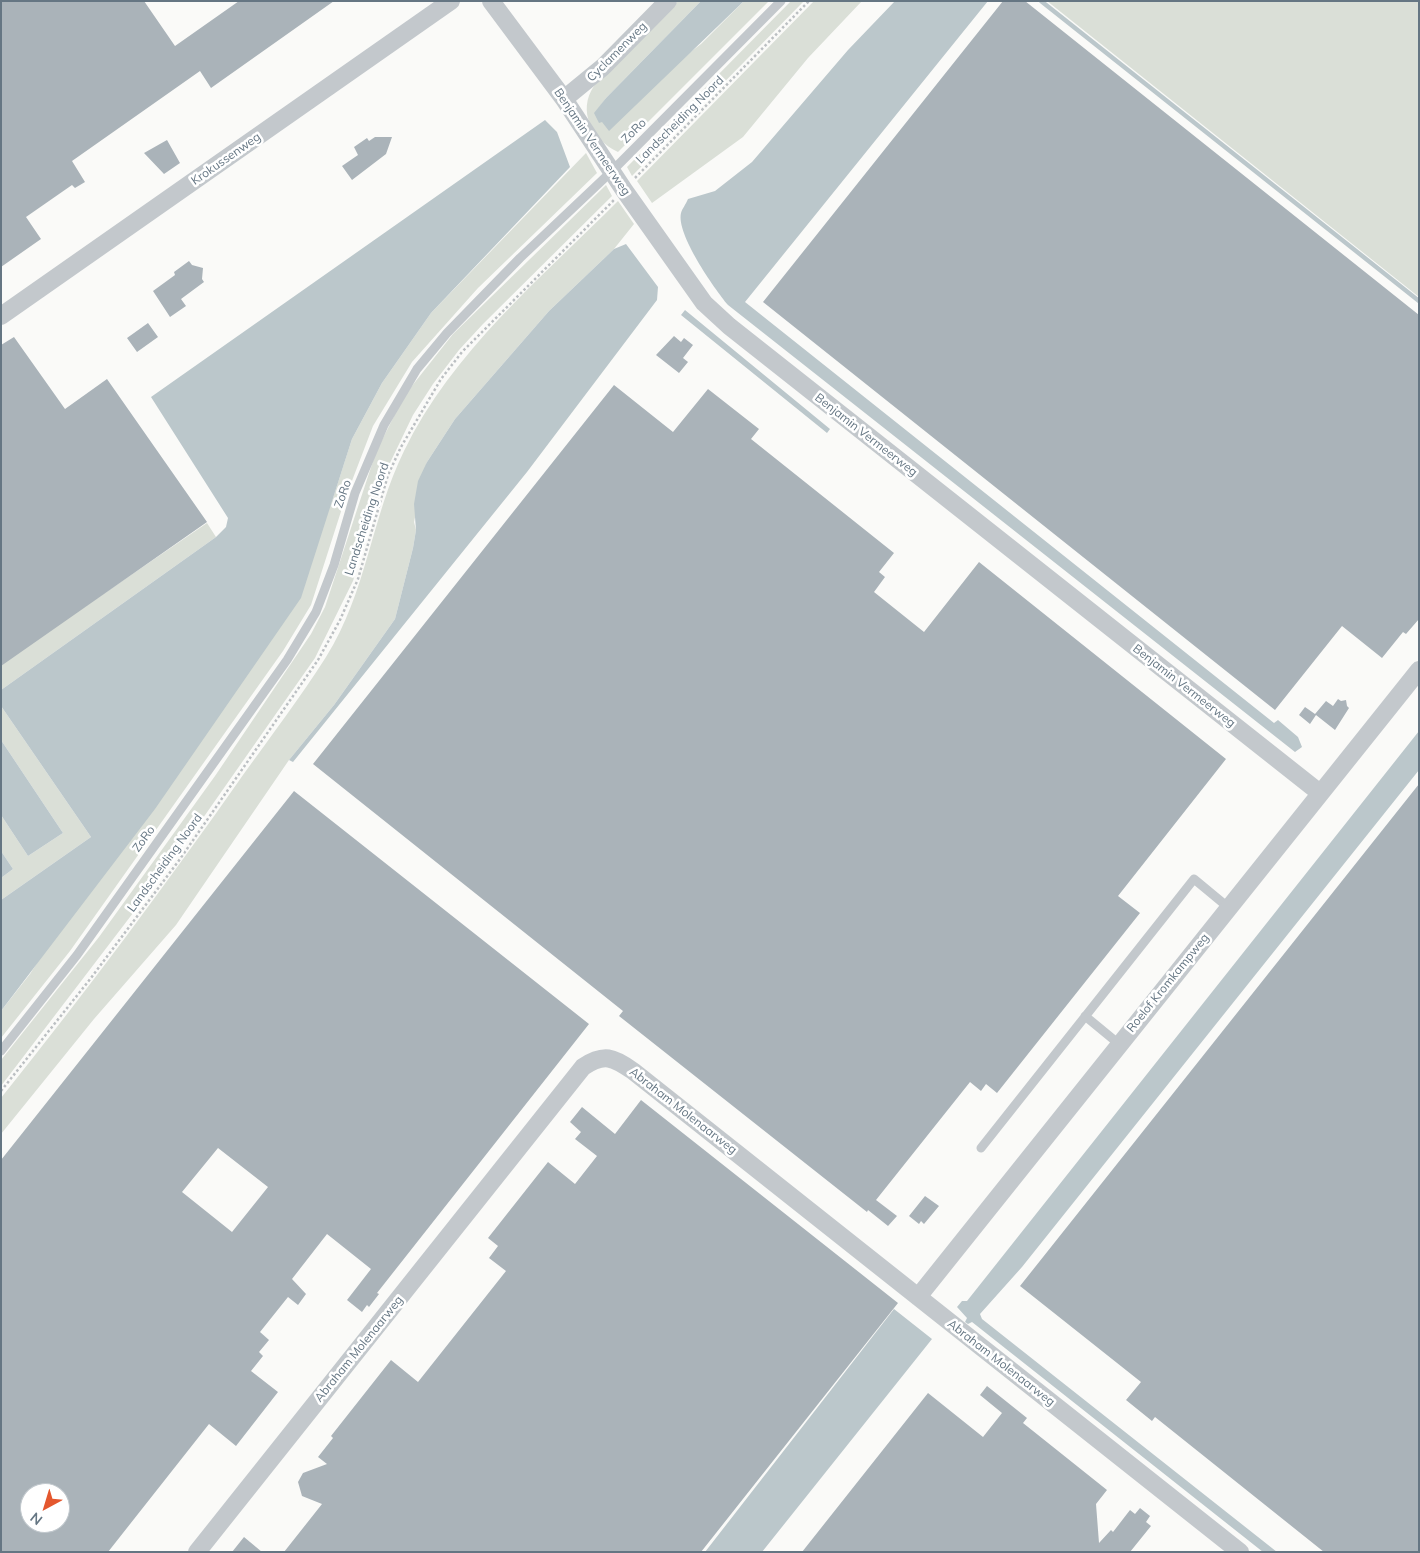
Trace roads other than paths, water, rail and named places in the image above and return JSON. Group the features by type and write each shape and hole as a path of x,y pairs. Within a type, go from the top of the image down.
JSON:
{"street":[{"name":"Krokussenweg","path":"1,316 451,1"},
{"name":"Benjamin Vermeerweg","path":"491,1 564,99 624,190 704,303 729,326 1320,793"},
{"name":"Cyclamenweg","path":"564,99 598,71 668,1"},
{"name":"Roelof Kromkampweg","path":"918,1297 1419,670"},
{"name":"Abraham Molenaarweg","path":"197,1552 583,1067 596,1058 609,1058 633,1071 1240,1552"}],"lane":[{"name":"ZoRo","path":"1,1051 77,955 272,681 312,620 334,565 358,485 384,425 417,369 447,333 488,291 612,171 781,1"},
{"path":"980,1148 1194,879 1228,908"},
{"path":"1085,1016 1119,1044"}],"waterway":[{"path":"1041,1 1419,301"}]}
